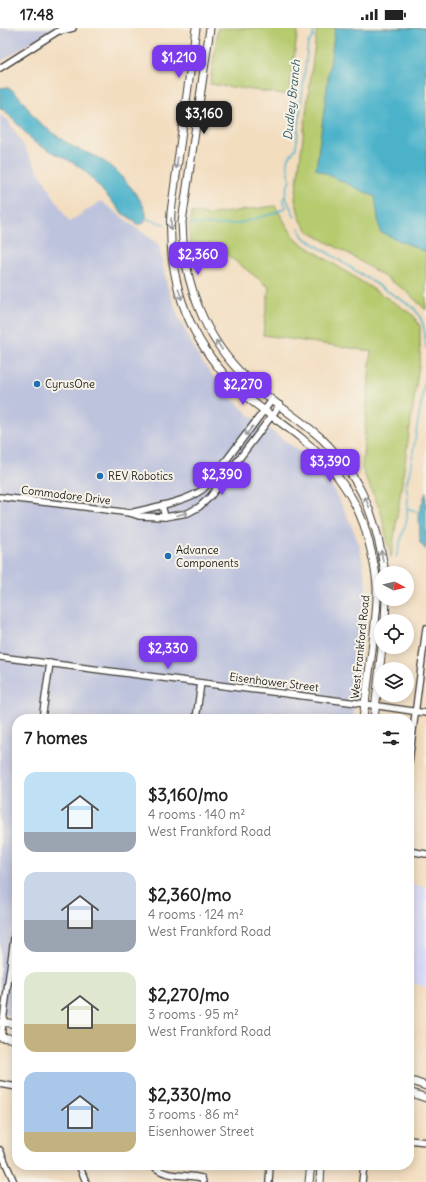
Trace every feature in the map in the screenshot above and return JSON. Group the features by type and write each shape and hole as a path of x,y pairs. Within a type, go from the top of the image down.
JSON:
{"main road":[{"name":"West Frankford Road","path":"196,28 171,212 171,256 174,272 189,319 208,352 235,385 249,399 306,442 331,468 357,508 364,524 373,558 377,588 376,624 364,714"},
{"path":"210,28 182,222 182,239 186,270 196,303 210,331 228,358 247,379 321,438 350,472 366,500 372,515 379,539 384,566"},
{"name":"West Frankford Road","path":"375,714 381,654"},
{"path":"2,1022 12,1023"},
{"path":"1,1037 12,1038"},
{"path":"414,1082 426,1086"},
{"path":"414,1094 426,1098"},
{"path":"310,1182 311,1170"},
{"path":"320,1182 321,1170"}],"street":[{"path":"0,68 61,30 73,28"},
{"name":"Commodore Drive","path":"130,513 162,505 190,496 202,490 272,400"},
{"name":"Commodore Drive","path":"0,497 130,513 139,516 165,518 188,513 199,507 210,497 280,405"},
{"path":"202,490 210,497"},
{"path":"162,505 165,518"},
{"path":"414,720 426,628"},
{"name":"Eisenhower Street","path":"0,657 426,713"},
{"path":"43,714 50,664"},
{"path":"197,714 201,683"},
{"path":"414,853 426,854"},
{"path":"1,1037 12,951"},
{"path":"0,1084 12,1086"},
{"path":"414,1141 426,1142"},
{"path":"0,1150 14,1182"},
{"path":"81,1170 86,1182"},
{"path":"158,1170 166,1173 202,1178 203,1182"},
{"path":"269,1182 270,1170"},
{"path":"362,1182 363,1170"}],"shaded area":[{"path":"0,28 54,28 0,62"},
{"path":"0,115 8,120 69,222 101,201 159,245 167,285 179,319 198,356 223,389 248,414 307,457 330,483 347,515 360,546 366,582 366,616 354,714 12,714 12,1015 0,1014"},
{"path":"414,886 426,887 426,987 414,983"}],"green space":[{"path":"218,28 298,28 289,95 210,84"},
{"path":"317,28 426,28 426,310 405,290 349,254 308,231 300,219 295,199"},
{"path":"275,206 295,239 412,314 420,326 420,358 391,559 381,512 362,469 371,351 263,335 269,287 226,254 193,261 189,233 192,212 206,215"}],"water":[{"path":"335,28 426,28 426,252 380,232 375,197 316,169"},
{"path":"7,87 17,94 36,119 44,126 72,146 105,162 117,172 131,187 142,203 146,217 144,223 137,225 135,221 122,213 86,172 74,163 35,143 4,110 0,109 0,88"},
{"path":"426,492 426,550 420,543 419,512"}],"waterway":[{"name":"Dudley Branch","path":"295,217 285,196 290,181 287,160 296,148 308,43 313,37 314,28"},
{"path":"188,224 237,224 275,213 286,207 283,199 285,197"},
{"path":"144,218 164,224"},
{"name":"Dudley Branch","path":"299,228 303,237 414,308 424,327 426,348"},
{"name":"Dudley Branch","path":"420,513 407,508 408,497 406,485 410,470 426,374"},
{"path":"396,557 407,519 407,509"}],"place":[{"name":"CyrusOne","path":"37,384"},
{"name":"REV Robotics","path":"100,476"},
{"name":"Advance Components","path":"168,556"}]}
